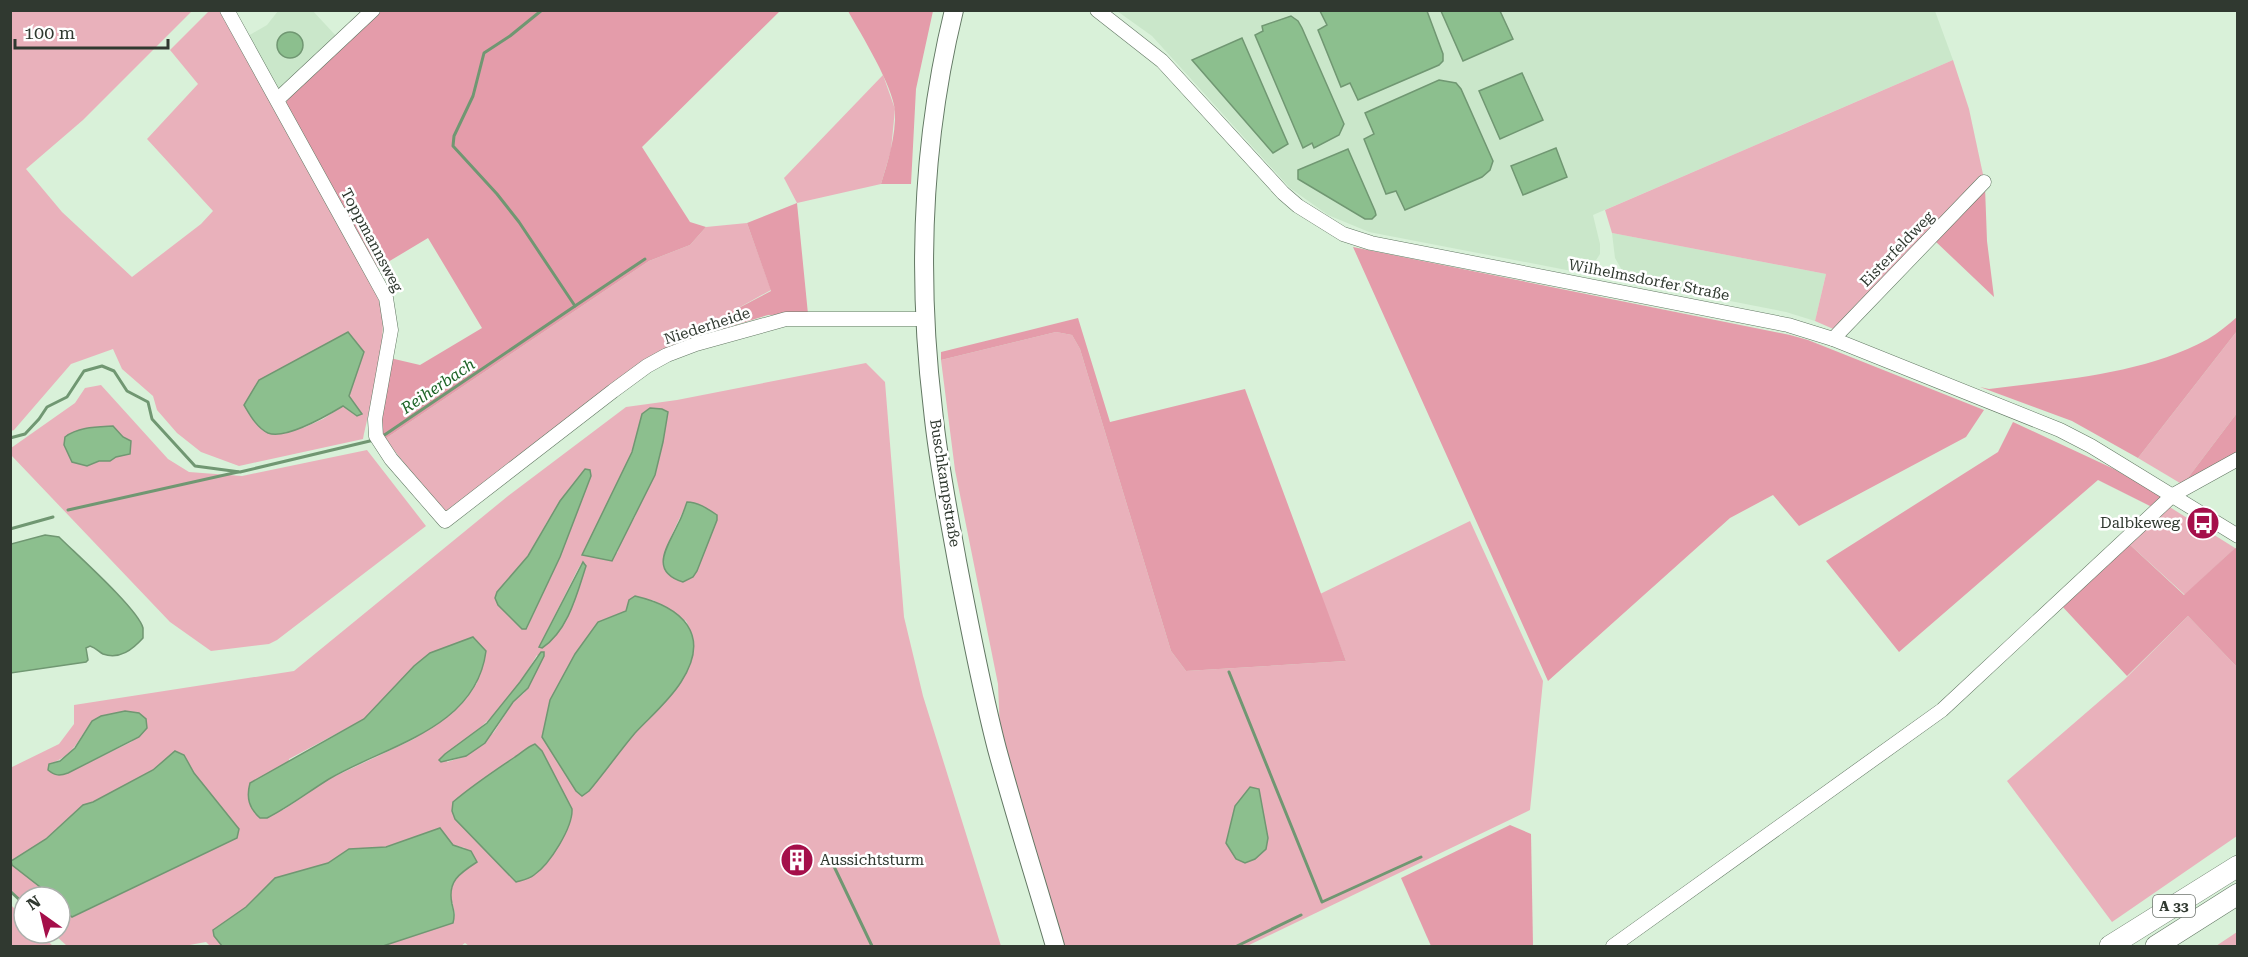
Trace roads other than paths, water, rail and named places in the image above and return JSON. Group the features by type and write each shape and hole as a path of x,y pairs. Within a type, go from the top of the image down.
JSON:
{"highway":[{"name":"A 33","path":"2110,946 2238,866"},
{"name":"A 33","path":"2156,946 2238,894"}],"main road":[{"name":"Buschkampstraße","path":"954,10 933,114 925,213 925,319 933,410 967,613 997,747 1055,946"}],"street":[{"name":"Toppmannsweg","path":"227,10 386,298 391,330 375,419 379,441 445,521"},
{"path":"278,99 373,10"},
{"name":"Wilhelmsdorfer Straße","path":"1097,10 1149,50 1167,67 1283,192 1316,218 1343,234 1371,243 1788,325 1833,339 2060,430 2091,446 2238,536"},
{"name":"Eisterfeldweg","path":"1833,339 1984,182"},
{"name":"Niederheide","path":"445,521 613,391 647,366 667,355 696,344 786,319 925,319"},
{"path":"1613,946 1942,710 2173,495 2238,459"}],"waterway":[{"name":"Reiherbach","path":"380,438 575,306 519,222 453,146 454,136 473,96 484,53 510,36 542,10"},
{"path":"575,306 645,259"},
{"name":"Reiherbach","path":"10,438 25,434 47,407 67,397 84,371 102,366 114,371 127,391 148,402 152,419 195,466 240,472 374,440"},
{"path":"68,510 238,472"},
{"path":"10,529 53,517"},
{"path":"1229,672 1322,902 1421,857"},
{"path":"830,858 872,946"},
{"path":"1237,946 1301,915"}],"place":[{"name":"Dalbkeweg","path":"2203,523"},
{"name":"Aussichtsturm","path":"797,860"}]}
